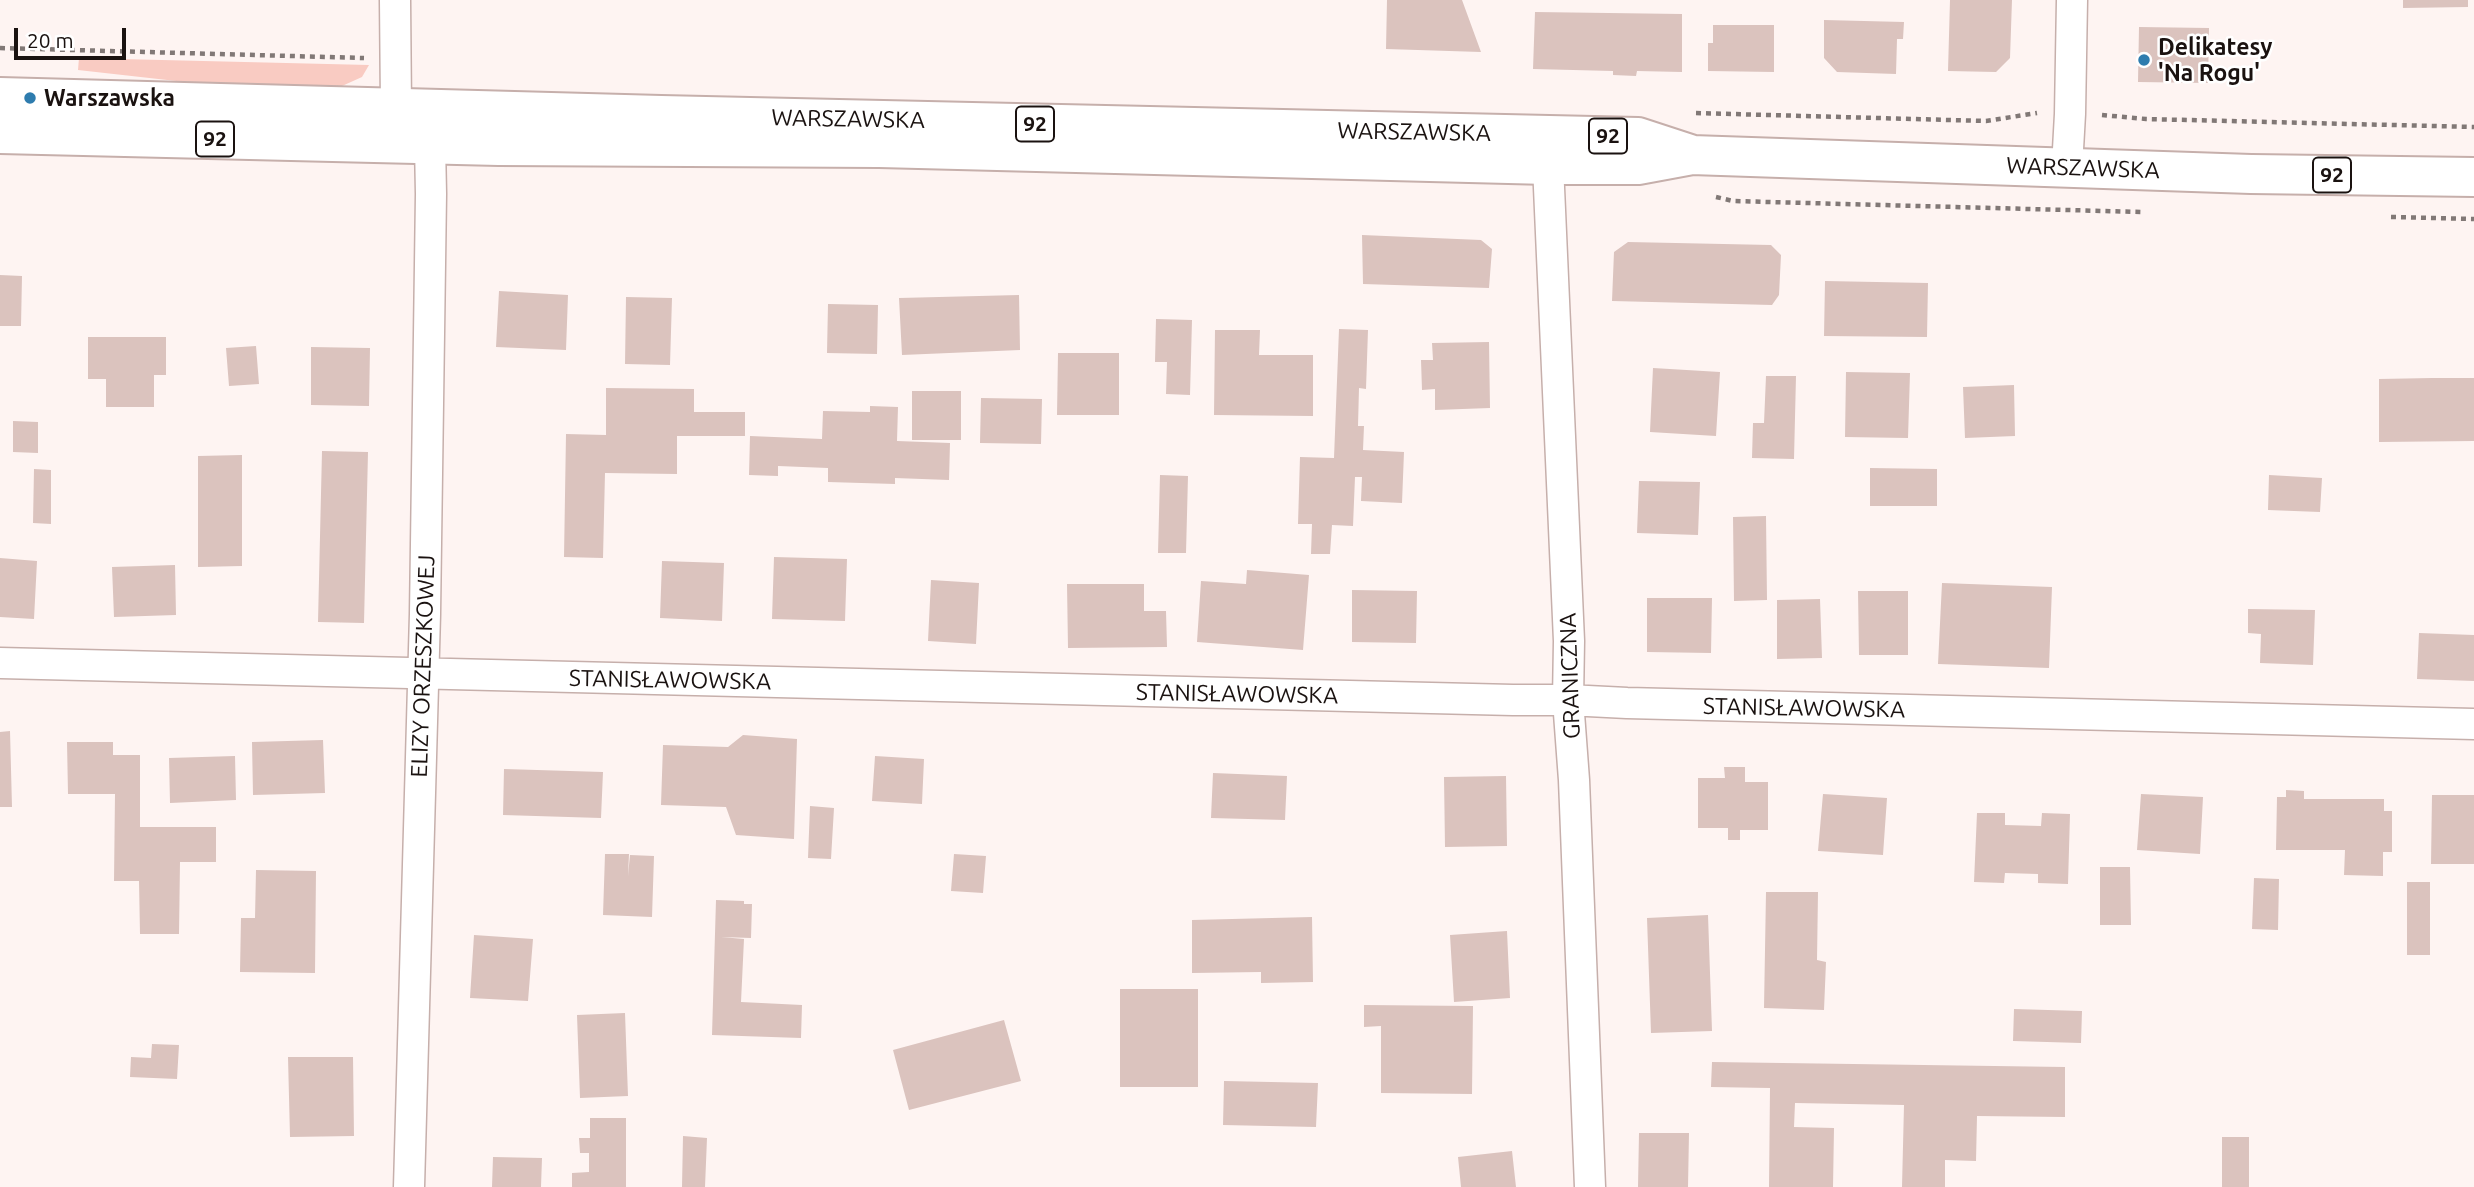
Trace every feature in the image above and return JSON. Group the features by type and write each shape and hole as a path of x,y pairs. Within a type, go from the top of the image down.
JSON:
{"main road":[{"name":"WARSZAWSKA","path":"0,97 1638,136 1692,155"},
{"path":"358,107 430,144"},
{"name":"WARSZAWSKA","path":"0,134 430,144 879,148 1548,165 1638,165 1692,155 2251,174 2474,177"}],"street":[{"path":"395,0 396,107"},
{"path":"2067,167 2072,0"},
{"name":"ELIZY ORZESZKOWEJ","path":"409,1187 425,614 431,250 430,144"},
{"name":"GRANICZNA","path":"1548,165 1590,1187"},
{"name":"STANISŁAWOWSKA","path":"0,663 2474,724"}],"path":[{"path":"0,48 368,58"},
{"path":"2095,114 2172,120 2474,127"}],"shaded area":[{"path":"79,58 369,65 362,77 342,86 203,84 78,70"}],"building":[{"path":"1387,0 1462,0 1481,52 1386,49"},
{"path":"1950,0 2012,0 2010,58 1996,72 1948,71"},
{"path":"2403,0 2468,0 2468,7 2403,8"},
{"path":"1535,12 1682,14 1682,72 1637,71 1636,76 1613,75 1613,71 1533,69"},
{"path":"1824,20 1904,22 1903,39 1897,39 1896,74 1837,72 1824,58"},
{"path":"1713,25 1774,25 1774,72 1708,71 1708,43 1713,43"},
{"path":"2139,27 2209,28 2208,83 2138,82"},
{"path":"1362,235 1481,240 1492,249 1489,288 1363,284"},
{"path":"1628,242 1771,245 1781,255 1779,295 1772,305 1612,301 1614,252"},
{"path":"0,275 22,276 21,326 0,326"},
{"path":"1825,281 1928,283 1927,337 1824,336"},
{"path":"499,291 568,295 566,350 496,347"},
{"path":"1019,295 1020,350 902,355 899,298"},
{"path":"626,297 672,298 670,365 625,364"},
{"path":"828,304 878,305 877,354 827,353"},
{"path":"1156,319 1192,320 1190,395 1166,394 1167,362 1155,362"},
{"path":"1339,329 1368,330 1366,389 1359,388 1358,426 1364,426 1363,450 1404,452 1402,503 1361,501 1362,477 1355,477 1353,526 1332,525 1330,554 1311,554 1312,524 1298,524 1300,457 1334,458"},
{"path":"1215,330 1260,330 1259,355 1313,355 1313,416 1214,415"},
{"path":"88,337 166,337 166,375 154,375 154,407 106,407 106,379 88,379"},
{"path":"1489,342 1490,408 1435,410 1435,389 1422,390 1421,360 1433,360 1432,343"},
{"path":"256,346 259,384 229,386 226,348"},
{"path":"311,347 370,348 369,406 311,405"},
{"path":"1058,353 1119,353 1119,415 1057,415"},
{"path":"1653,368 1720,372 1716,436 1650,432"},
{"path":"1846,372 1910,373 1908,438 1845,437"},
{"path":"1766,376 1796,376 1794,459 1752,458 1753,423 1764,423"},
{"path":"2474,378 2474,441 2379,442 2379,379"},
{"path":"2014,385 2015,436 1965,438 1963,387"},
{"path":"606,388 694,389 694,412 745,412 745,436 677,436 677,474 605,473 603,558 564,557 566,434 606,435"},
{"path":"912,391 961,391 961,440 912,440"},
{"path":"981,398 1042,399 1041,444 980,443"},
{"path":"870,406 898,407 897,441 950,443 949,480 895,478 895,484 828,482 828,468 778,466 778,476 749,475 750,436 822,439 823,411 870,412"},
{"path":"13,421 38,422 38,453 13,452"},
{"path":"322,451 368,452 364,623 318,622"},
{"path":"242,455 242,566 198,567 198,456"},
{"path":"1870,468 1937,469 1937,506 1870,506"},
{"path":"34,469 51,470 51,524 33,523"},
{"path":"1160,475 1188,476 1186,553 1158,553"},
{"path":"2269,475 2322,478 2320,512 2268,510"},
{"path":"1639,481 1700,482 1698,535 1637,533"},
{"path":"1766,516 1767,600 1734,601 1733,517"},
{"path":"774,557 847,559 845,621 772,619"},
{"path":"0,558 37,561 34,619 0,617"},
{"path":"662,561 724,563 722,621 660,618"},
{"path":"175,565 176,615 114,617 112,567"},
{"path":"1247,570 1309,575 1303,650 1197,642 1201,581 1246,584"},
{"path":"931,580 979,583 976,644 928,641"},
{"path":"1942,583 2052,587 2049,668 1938,664"},
{"path":"1067,584 1144,584 1144,611 1166,611 1167,647 1068,648"},
{"path":"1352,590 1417,591 1416,643 1352,642"},
{"path":"1858,591 1908,591 1908,655 1859,655"},
{"path":"1647,598 1712,598 1711,653 1647,652"},
{"path":"1820,599 1822,658 1777,659 1777,600"},
{"path":"2248,609 2315,610 2313,665 2260,663 2261,634 2248,633"},
{"path":"2419,633 2474,635 2474,681 2417,679"},
{"path":"10,731 12,807 0,807 0,732"},
{"path":"743,735 797,739 794,839 736,835 726,807 661,805 663,745 728,747"},
{"path":"323,740 325,793 253,795 252,742"},
{"path":"67,742 113,742 113,755 140,755 140,827 216,827 216,862 180,862 179,934 140,934 139,881 114,881 115,794 68,794"},
{"path":"235,756 236,800 170,803 169,758"},
{"path":"875,756 924,759 922,804 872,801"},
{"path":"1724,767 1745,767 1745,782 1768,782 1768,830 1740,830 1740,840 1728,840 1728,828 1698,828 1698,778 1725,778"},
{"path":"504,769 603,772 601,818 503,815"},
{"path":"1213,773 1287,776 1285,820 1211,818"},
{"path":"1506,776 1507,846 1445,847 1444,777"},
{"path":"2286,790 2304,791 2304,799 2384,799 2384,811 2392,811 2392,852 2383,852 2383,876 2344,875 2345,850 2276,850 2277,797 2286,797"},
{"path":"1823,794 1887,798 1883,855 1818,851"},
{"path":"2141,794 2203,797 2200,854 2137,850"},
{"path":"2432,795 2474,795 2474,864 2431,864"},
{"path":"810,806 834,808 831,859 808,858"},
{"path":"1977,813 2005,813 2005,825 2041,826 2042,813 2070,814 2068,884 2038,883 2038,874 2005,873 2004,883 1974,882"},
{"path":"605,854 629,854 628,876 630,855 654,856 652,917 603,915"},
{"path":"954,854 986,856 983,893 951,891"},
{"path":"2100,867 2130,867 2131,925 2100,925"},
{"path":"256,870 316,871 315,973 240,972 241,918 255,918"},
{"path":"2254,878 2279,879 2278,930 2252,929"},
{"path":"2407,882 2430,882 2430,955 2407,955"},
{"path":"1766,892 1818,892 1817,960 1826,962 1824,1010 1764,1008"},
{"path":"716,900 752,904 751,938 721,937 744,939 741,1002 802,1005 801,1038 712,1035"},
{"path":"1708,915 1712,1031 1651,1033 1647,918"},
{"path":"1312,917 1313,982 1261,983 1261,972 1192,973 1192,920"},
{"path":"1507,931 1510,998 1454,1002 1450,935"},
{"path":"474,935 533,939 528,1001 470,998"},
{"path":"1120,989 1198,989 1198,1087 1120,1087"},
{"path":"1364,1005 1473,1006 1472,1094 1381,1093 1381,1026 1364,1027"},
{"path":"2014,1009 2082,1011 2081,1043 2013,1041"},
{"path":"625,1013 628,1096 580,1098 577,1015"},
{"path":"1004,1020 1021,1081 909,1110 893,1050"},
{"path":"152,1044 179,1045 177,1079 130,1077 131,1057 151,1058"},
{"path":"288,1057 353,1057 354,1136 290,1137"},
{"path":"1712,1062 2065,1067 2065,1117 1977,1116 1976,1161 1945,1160 1945,1187 1902,1187 1904,1105 1795,1103 1794,1127 1834,1128 1833,1187 1769,1187 1770,1088 1711,1087"},
{"path":"1224,1081 1318,1083 1316,1127 1223,1125"},
{"path":"590,1118 626,1118 626,1187 572,1187 572,1173 589,1172 589,1153 580,1153 579,1138 590,1138"},
{"path":"1639,1133 1689,1133 1688,1187 1638,1187"},
{"path":"683,1136 707,1138 705,1187 682,1187"},
{"path":"2222,1137 2249,1137 2249,1187 2222,1187"},
{"path":"1512,1151 1516,1187 1461,1187 1458,1157"},
{"path":"493,1157 542,1158 541,1187 492,1187"}],"place":[{"name":"Delikatesy 'Na Rogu'","path":"2144,60"},
{"name":"Warszawska","path":"30,98"}]}
